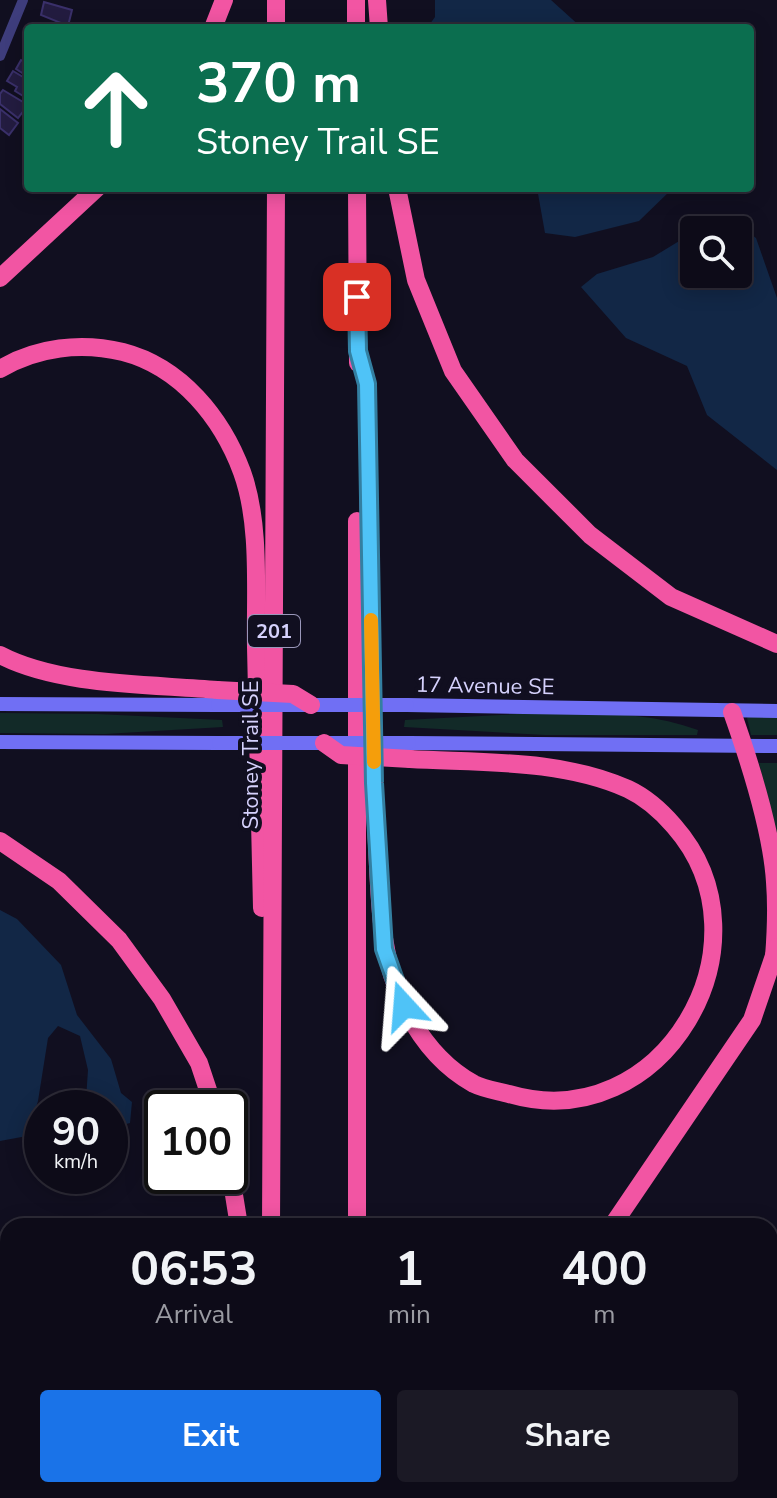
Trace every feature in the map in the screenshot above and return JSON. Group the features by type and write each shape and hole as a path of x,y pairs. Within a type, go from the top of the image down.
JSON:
{"highway":[{"path":"215,24 224,0"},
{"path":"276,0 276,24"},
{"path":"356,0 356,24"},
{"path":"377,0 379,24"},
{"path":"0,278 93,192"},
{"name":"Stoney Trail SE","path":"271,1218 276,192"},
{"path":"357,192 357,1218"},
{"path":"398,192 416,280 453,371 515,460 590,535 671,597 777,644"},
{"path":"0,369 33,354 58,349 111,349 137,356 184,384 204,404 226,438 243,475 255,559 265,1054 273,1073"},
{"path":"324,743 341,755 409,751 533,766 597,778 632,791 664,815 687,840 707,877 716,932 707,986 682,1035 642,1074 589,1098 533,1101 474,1084 430,1049 404,1006 384,949 374,783 367,384 358,351"},
{"path":"0,655 38,670 78,678 217,697 293,694 311,705"},
{"path":"617,1218 752,1020 776,952 775,879 768,837 732,712"},
{"path":"0,841 59,881 119,940 162,999 199,1063 208,1090"},
{"path":"234,1194 238,1218"}],"main road":[{"path":"0,704 217,697"},
{"name":"17 Avenue SE","path":"311,705 777,711"},
{"path":"0,742 324,743"},
{"path":"409,751 777,746"}],"street":[{"path":"0,56 23,0"}],"green space":[{"path":"0,713 222,720 223,727 105,734 0,733"},
{"path":"517,714 631,715 698,730 697,735 545,735 404,727 405,720"},
{"path":"751,714 777,714 777,735 751,735 747,718"},
{"path":"759,763 777,763 777,836"}],"water":[{"path":"435,0 551,0 578,24 430,24 435,17"},
{"path":"538,192 669,192 639,221 575,237 545,233"},
{"path":"752,235 756,238 777,298 777,470 707,415 687,366 626,338 581,287 597,274 653,257 680,241 680,288 752,288"},
{"path":"0,910 17,919 61,965 77,1015 111,1059 120,1090 87,1090 88,1070 80,1036 58,1026 48,1038 40,1090 24,1090 24,1137 0,1141"},
{"path":"128,1099 132,1102 128,1124"}],"building":[{"path":"44,2 72,10 68,24 41,15"},
{"path":"21,60 24,62 24,74 16,69"},
{"path":"13,71 24,78 24,97 15,91 17,87 7,81"},
{"path":"3,90 24,103 24,110 18,118 0,104"},
{"path":"0,109 18,123 9,135 0,128"}],"slow traffic":[{"path":"371,620 374,762"}],"route":[{"path":"357,297 358,351 367,384 374,783 384,949 404,1006"}]}
